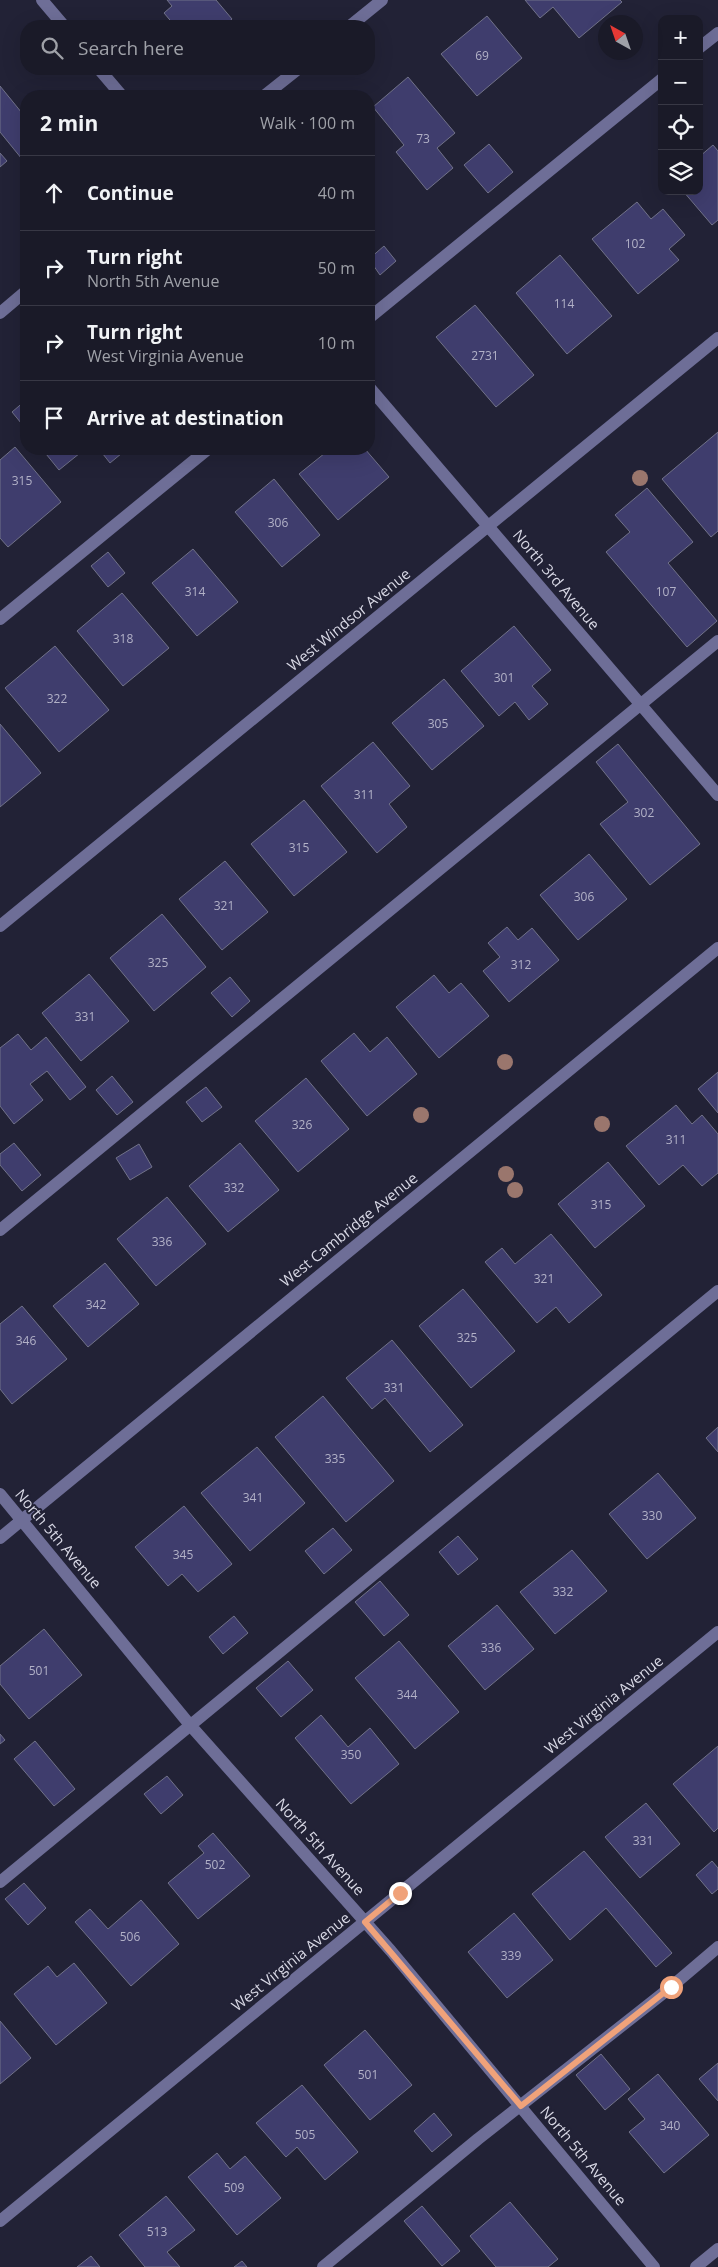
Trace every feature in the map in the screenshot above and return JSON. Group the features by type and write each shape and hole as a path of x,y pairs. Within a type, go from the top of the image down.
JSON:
{"street":[{"path":"42,0 59,20"},
{"path":"357,20 382,0"},
{"path":"703,45 718,33"},
{"path":"104,75 117,90"},
{"path":"272,90 290,75"},
{"path":"375,313 658,82"},
{"path":"0,313 20,296"},
{"name":"West Windsor Avenue","path":"0,926 718,338"},
{"name":"North 3rd Avenue","path":"375,394 718,795"},
{"path":"0,619 201,455"},
{"path":"0,1230 718,642"},
{"name":"West Cambridge Avenue","path":"0,1538 718,948"},
{"path":"0,1882 718,1291"},
{"name":"North 5th Avenue","path":"0,1494 190,1725 365,1922 654,2267"},
{"name":"West Virginia Avenue","path":"0,2221 718,1632"},
{"path":"323,2267 718,1947"},
{"path":"696,2267 718,2249"}],"building":[{"path":"167,0 216,0 232,19 170,20 164,13 172,6"},
{"path":"525,0 620,0 622,2 606,15 598,15 598,22 579,38 553,7 540,18"},
{"path":"487,16 522,58 477,96 441,54"},
{"path":"408,77 455,133 437,148 453,168 427,190 396,152 404,145 375,109 375,105"},
{"path":"0,86 20,111 20,157 0,132"},
{"path":"489,144 513,172 488,193 464,165"},
{"path":"713,145 718,151 718,220 712,225 686,195 703,195 703,154"},
{"path":"0,153 7,161 0,167"},
{"path":"637,202 651,219 663,209 685,235 669,249 679,260 638,294 592,239"},
{"path":"384,246 396,261 380,275 375,268 375,254"},
{"path":"560,255 612,316 567,354 516,293"},
{"path":"475,305 534,375 496,407 436,337"},
{"path":"20,405 20,422 12,412"},
{"path":"718,432 718,531 711,537 662,479"},
{"path":"15,447 61,502 8,547 0,538 0,460"},
{"path":"47,455 78,455 59,470"},
{"path":"104,455 120,455 110,463"},
{"path":"323,455 370,455 389,477 338,520 299,474"},
{"path":"274,479 320,535 282,567 235,512"},
{"path":"647,488 693,542 668,563 717,621 687,647 606,552 630,532 615,515"},
{"path":"193,549 238,602 197,636 152,583"},
{"path":"108,552 125,573 108,587 91,566"},
{"path":"122,593 169,648 123,686 77,631"},
{"path":"514,626 551,670 532,686 548,704 529,720 515,702 499,716 461,671"},
{"path":"55,646 109,710 59,752 5,688"},
{"path":"444,679 484,726 432,770 392,723"},
{"path":"0,724 41,773 0,807"},
{"path":"373,742 410,786 389,804 407,827 377,853 321,786"},
{"path":"618,744 700,844 650,885 600,824 628,802 596,762"},
{"path":"304,800 347,852 294,896 251,844"},
{"path":"589,854 627,899 578,940 540,895"},
{"path":"225,861 268,912 222,950 179,899"},
{"path":"162,914 206,967 154,1011 110,958"},
{"path":"507,927 518,940 532,928 559,960 509,1002 483,971 500,957 488,943"},
{"path":"89,974 129,1021 81,1061 42,1013"},
{"path":"434,975 449,993 461,983 489,1016 439,1058 396,1007"},
{"path":"230,977 250,1001 232,1017 211,993"},
{"path":"354,1033 370,1052 387,1037 417,1074 367,1116 321,1061"},
{"path":"18,1034 31,1050 46,1037 86,1087 70,1100 47,1071 30,1084 43,1100 14,1124 0,1106 0,1048"},
{"path":"718,1072 718,1113 698,1089"},
{"path":"112,1076 133,1102 117,1115 96,1090"},
{"path":"306,1078 349,1129 298,1172 255,1121"},
{"path":"206,1087 222,1107 202,1122 186,1102"},
{"path":"676,1105 692,1124 702,1115 718,1134 718,1173 702,1186 683,1165 659,1185 626,1146"},
{"path":"14,1143 41,1175 22,1191 0,1165 0,1154"},
{"path":"240,1143 279,1190 228,1232 189,1186"},
{"path":"139,1144 152,1167 130,1180 116,1158"},
{"path":"608,1162 645,1206 595,1248 558,1204"},
{"path":"167,1197 206,1244 156,1286 117,1239"},
{"path":"551,1234 602,1295 569,1323 556,1307 537,1323 485,1262 502,1248 515,1264"},
{"path":"105,1263 139,1304 88,1347 53,1306"},
{"path":"463,1289 515,1351 471,1388 419,1326"},
{"path":"22,1306 67,1359 12,1404 0,1389 0,1324"},
{"path":"392,1340 463,1425 430,1452 385,1398 372,1409 346,1378"},
{"path":"323,1396 394,1481 346,1522 275,1437"},
{"path":"718,1427 718,1452 706,1438"},
{"path":"257,1447 305,1503 250,1551 201,1493"},
{"path":"658,1473 696,1518 647,1559 609,1514"},
{"path":"184,1506 232,1564 198,1592 182,1574 168,1586 135,1547"},
{"path":"333,1528 352,1550 324,1574 305,1551"},
{"path":"458,1536 478,1559 458,1575 439,1552"},
{"path":"572,1550 607,1591 555,1634 520,1592"},
{"path":"380,1581 409,1615 384,1636 355,1602"},
{"path":"497,1605 534,1649 485,1690 448,1646"},
{"path":"234,1616 248,1633 223,1654 209,1637"},
{"path":"44,1629 82,1675 29,1719 0,1684 0,1666"},
{"path":"399,1641 459,1712 415,1749 355,1678"},
{"path":"288,1661 313,1690 281,1717 256,1688"},
{"path":"321,1715 348,1747 370,1728 399,1764 351,1804 295,1738"},
{"path":"0,1734 5,1740 0,1744"},
{"path":"35,1741 75,1789 54,1806 14,1759"},
{"path":"718,1746 718,1828 714,1832 673,1784"},
{"path":"167,1776 183,1795 161,1814 144,1794"},
{"path":"646,1803 680,1844 640,1878 605,1837"},
{"path":"213,1833 250,1876 198,1919 168,1883 204,1853 198,1846"},
{"path":"584,1851 672,1953 656,1967 606,1908 570,1940 532,1894"},
{"path":"712,1861 718,1868 718,1889 712,1894 696,1875"},
{"path":"24,1883 46,1908 28,1925 5,1899"},
{"path":"141,1900 179,1944 131,1986 75,1922 90,1909 108,1929"},
{"path":"514,1913 553,1960 507,1998 468,1952"},
{"path":"74,1963 107,2003 56,2045 14,1994 48,1966 57,1977"},
{"path":"0,2021 31,2058 0,2084"},
{"path":"365,2030 412,2085 370,2120 324,2065"},
{"path":"601,2054 630,2089 605,2110 576,2075"},
{"path":"718,2063 718,2101 699,2079"},
{"path":"658,2074 709,2135 664,2173 629,2132 645,2119 628,2099"},
{"path":"302,2085 358,2152 325,2180 297,2147 286,2157 256,2123"},
{"path":"434,2113 452,2135 432,2152 414,2131"},
{"path":"217,2153 230,2169 245,2156 281,2198 237,2235 188,2177"},
{"path":"166,2196 195,2230 167,2252 180,2267 145,2267 119,2235"},
{"path":"510,2202 558,2259 548,2267 496,2267 470,2236"},
{"path":"422,2206 460,2251 442,2266 404,2221"},
{"path":"91,2256 100,2267 77,2267"},
{"path":"242,2261 247,2267 234,2267"}],"route":[{"path":"400,1893 365,1922 521,2106 671,1987"}]}
